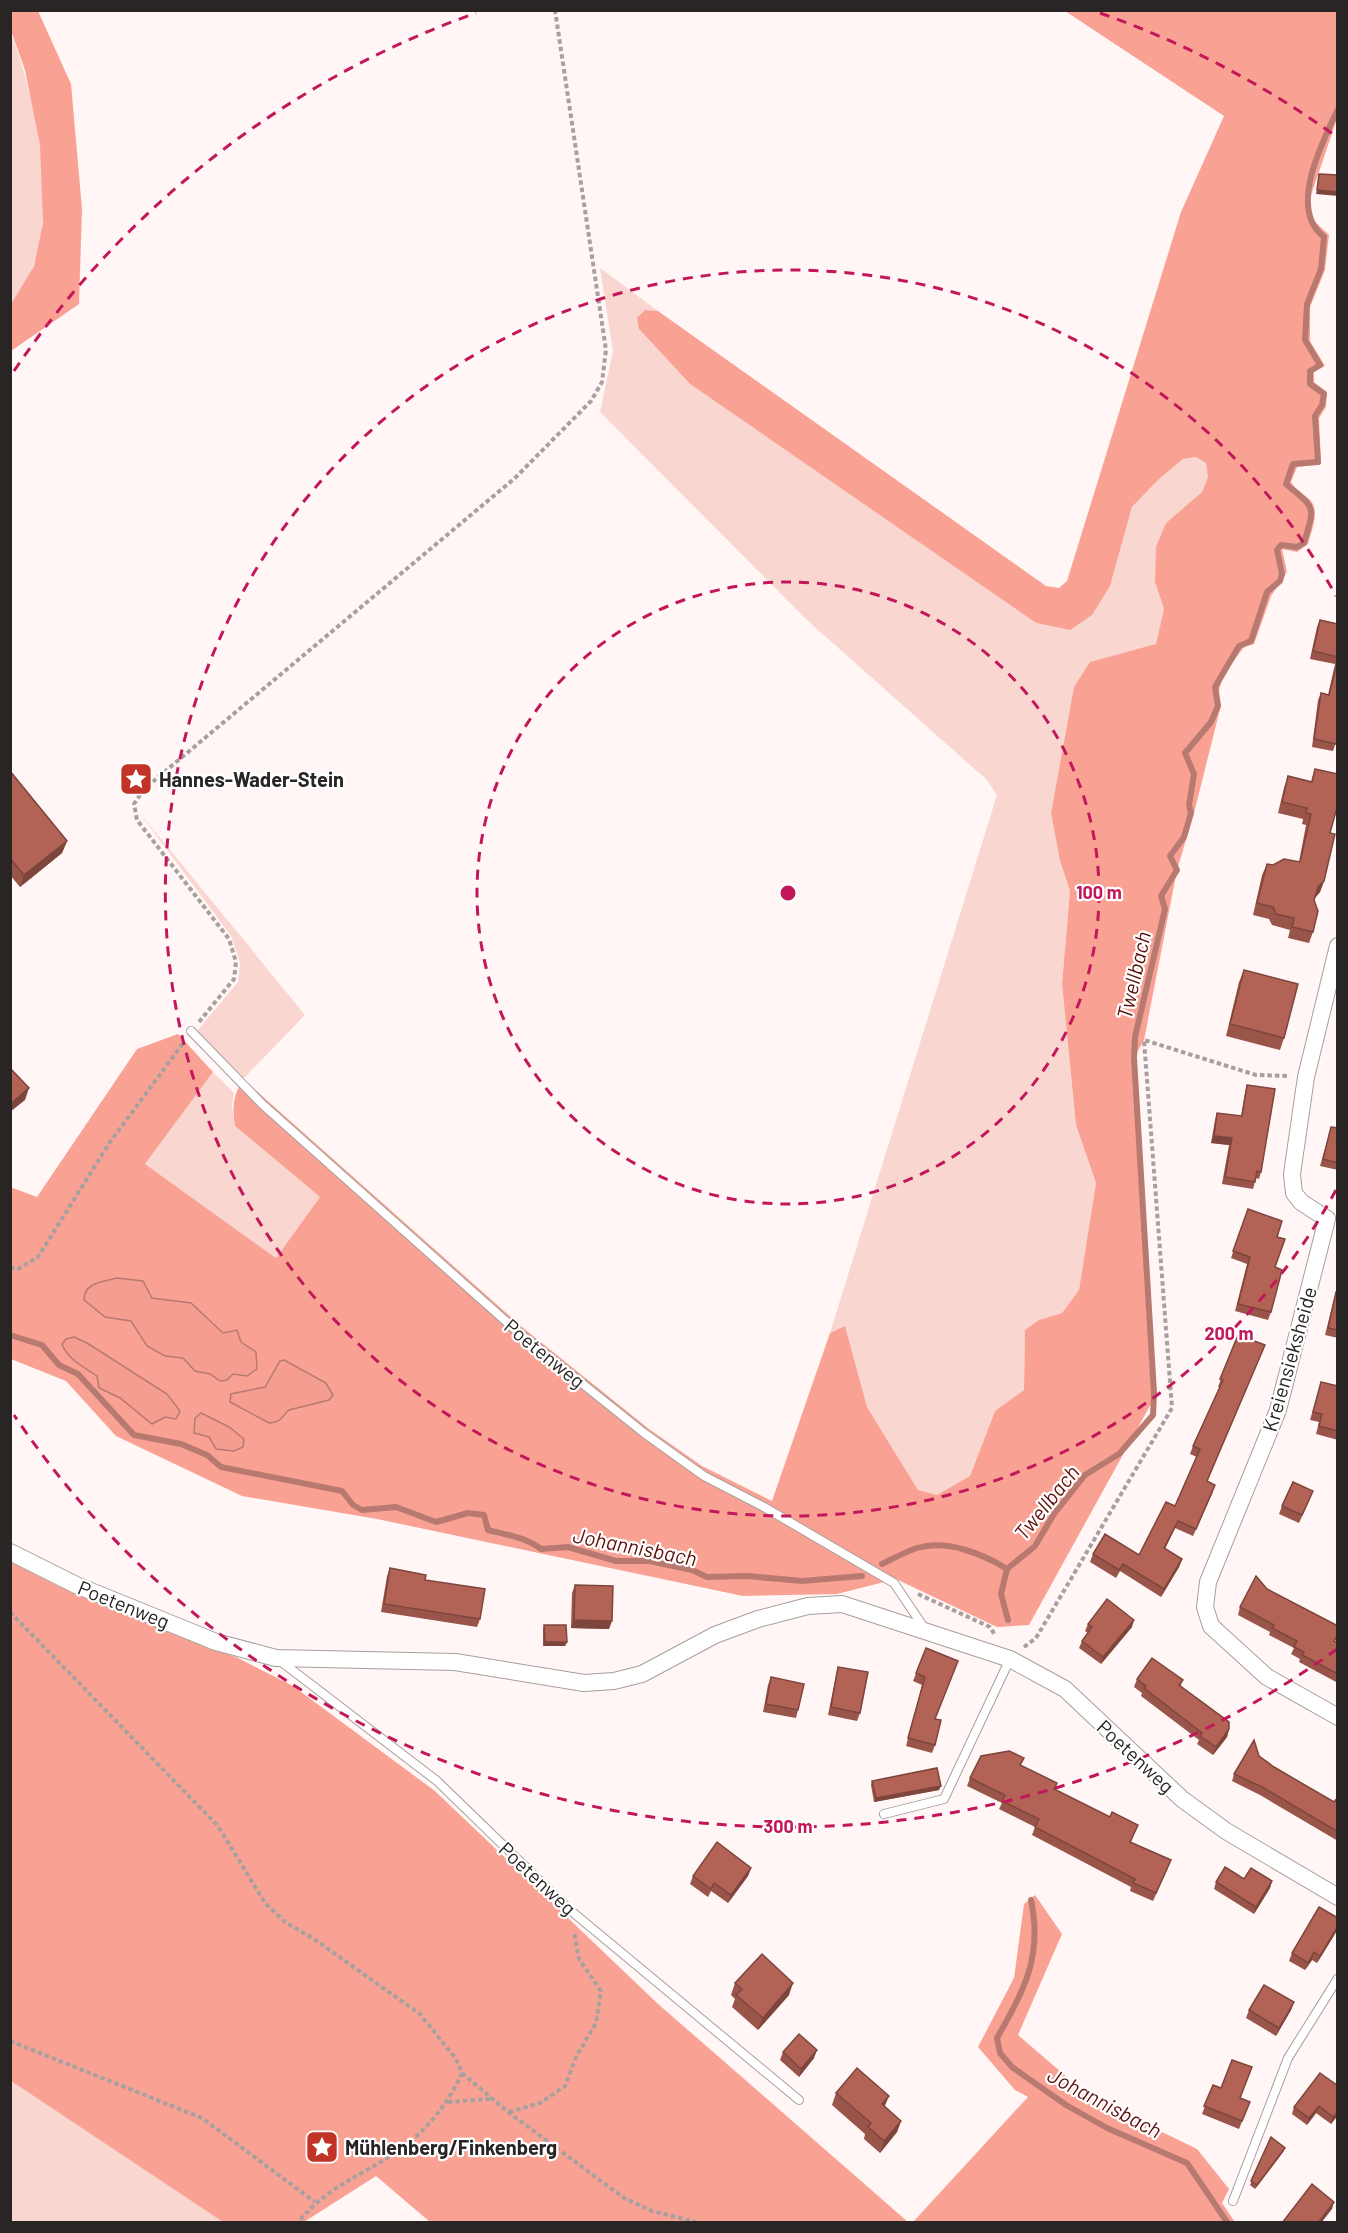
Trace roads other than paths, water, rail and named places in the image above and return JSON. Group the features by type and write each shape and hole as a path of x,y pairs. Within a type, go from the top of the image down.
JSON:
{"street":[{"name":"Kreiensieksheide","path":"1338,946 1306,1077 1292,1174 1294,1193 1301,1202 1332,1220 1278,1410 1208,1582 1204,1607 1211,1626 1268,1677 1338,1717"},
{"name":"Poetenweg","path":"10,1552 76,1585 216,1642 276,1658 455,1662 584,1683 614,1682 642,1674 715,1635 758,1618 808,1606 842,1604 1010,1659 1065,1689 1182,1799 1208,1818 1338,1897"}],"lane":[{"name":"Poetenweg","path":"192,1031 262,1104 483,1301 644,1433 704,1476 764,1507 894,1583 926,1632"},
{"name":"Poetenweg","path":"276,1658 437,1782 570,1910 799,2100"},
{"path":"884,1814 944,1799 1010,1659"},
{"path":"1233,2201 1288,2058 1338,1977"}],"waterway":[{"name":"Twellbach","path":"1008,1620 1001,1594 1007,1569 1035,1546 1054,1514 1085,1475 1119,1454 1153,1415 1154,1393 1134,1058 1135,1037 1165,909 1161,896 1177,870 1170,856 1184,837 1191,813 1189,805 1194,774 1185,753 1211,722 1218,706 1215,687 1239,646 1251,641 1267,592 1280,581 1282,574 1277,550 1281,545 1297,547 1304,543 1310,521 1311,514 1308,504 1286,484 1293,464 1318,462 1315,416 1322,405 1324,394 1310,384 1310,371 1320,365 1305,340 1307,304 1321,269 1324,237 1313,225 1308,210 1308,193 1317,156 1338,109"},
{"name":"Johannisbach","path":"10,1335 42,1345 59,1365 78,1374 134,1435 181,1444 207,1455 221,1467 342,1491 353,1505 362,1510 396,1507 436,1522 468,1513 484,1515 488,1530 522,1539 541,1549 568,1547 616,1561 649,1561 692,1570 707,1577 747,1576 802,1581 862,1576"},
{"name":"Johannisbach","path":"882,1564 917,1548 940,1545 976,1553 1007,1569"},
{"name":"Johannisbach","path":"1031,1900 1035,1939 1033,1956 1023,1988 997,2038 1000,2053 1012,2067 1066,2105 1107,2128 1187,2163 1227,2222"}],"place":[{"name":"Hannes-Wader-Stein","path":"136,779"},
{"name":"Mühlenberg/Finkenberg","path":"322,2147"}]}
